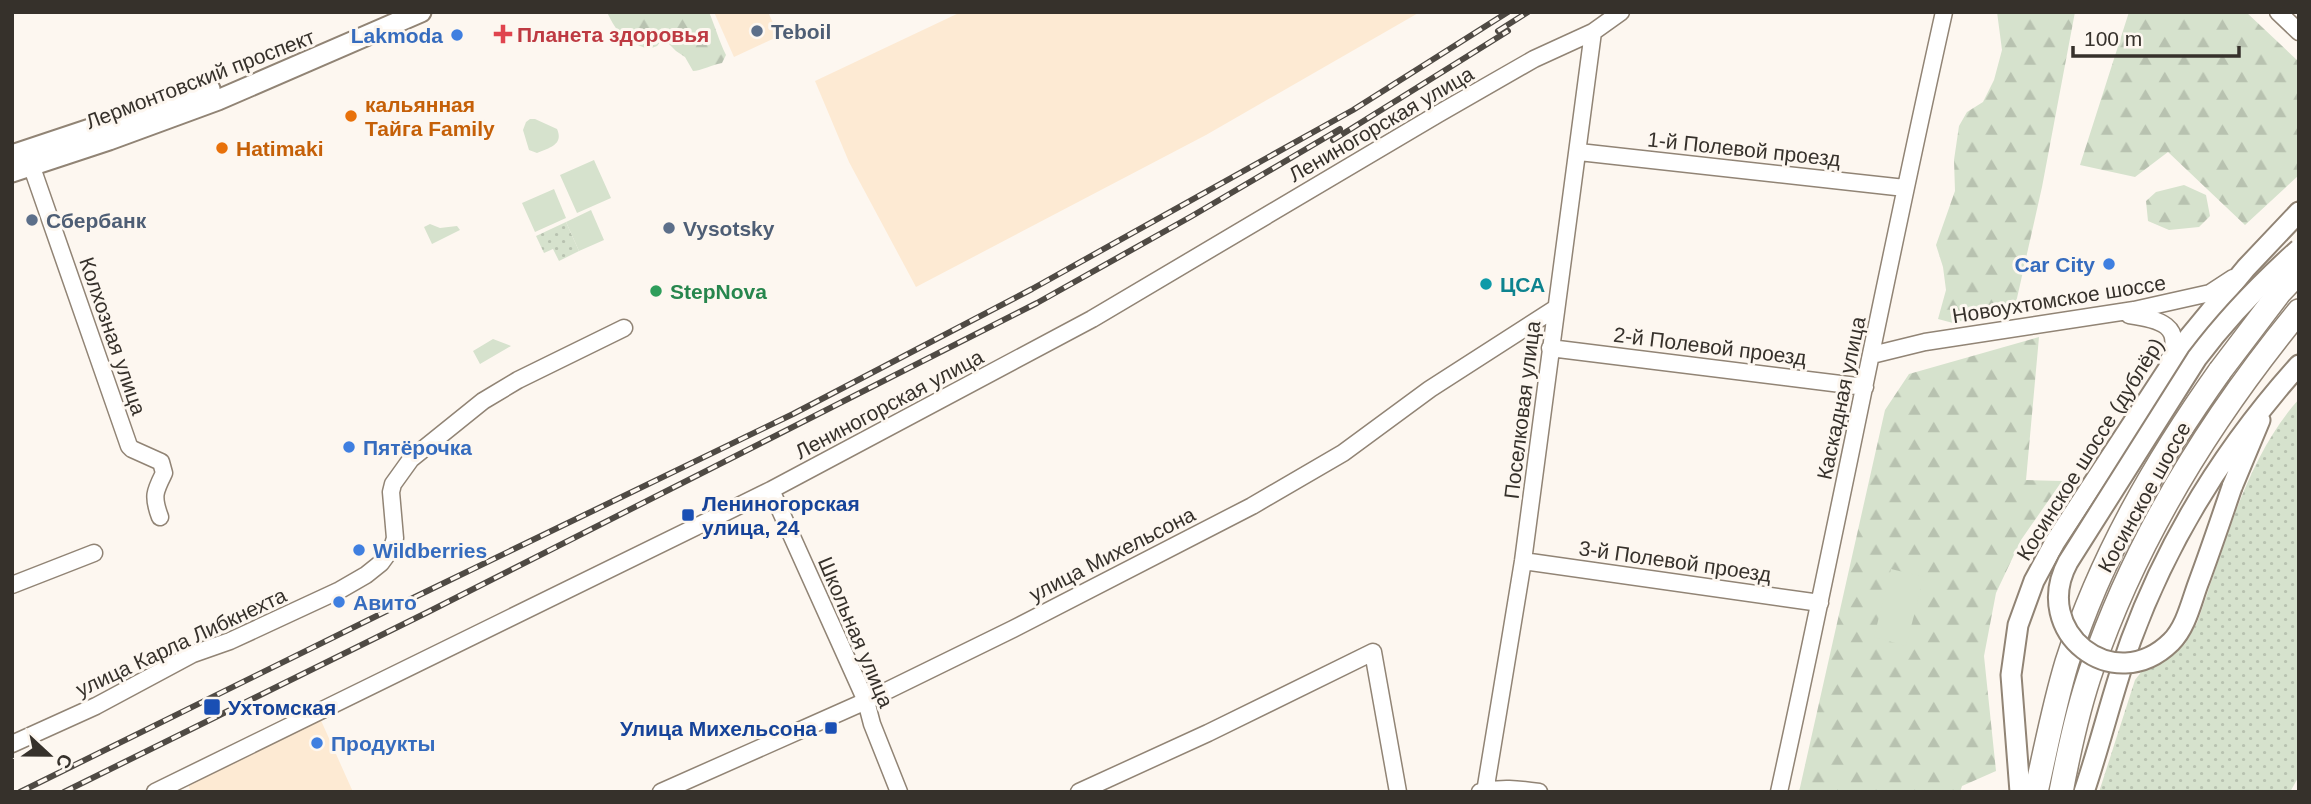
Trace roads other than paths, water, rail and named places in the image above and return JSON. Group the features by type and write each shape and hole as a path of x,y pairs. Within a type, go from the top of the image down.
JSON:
{"highway":[{"name":"Косинское шоссе","path":"2036,792 2050,721 2067,662 2117,538 2148,480 2185,421 2280,292 2299,272"},
{"name":"Косинское шоссе","path":"2061,792 2073,732 2091,671 2120,595 2167,499 2240,387 2299,311"}],"main road":[{"name":"Лермонтовский проспект","path":"23,157 214,88 391,12"},
{"name":"Лермонтовский проспект","path":"23,157 109,140 218,100 421,12"},
{"path":"12,172 23,157"},
{"path":"2294,217 2280,246 2278,268 2288,282 2299,287"},
{"name":"Косинское шоссе (дублёр)","path":"2020,792 2011,675 2013,651 2025,602 2055,542 2160,378 2189,337 2246,268 2294,217"},
{"path":"2271,396 2232,487 2185,620 2171,642 2141,660 2121,662 2101,659 2077,645 2064,625 2057,602 2059,580 2068,562 2197,358 2268,277 2299,249"},
{"path":"2084,792 2131,640 2164,564 2210,478 2235,441 2299,365"}],"street":[{"name":"Лениногорская улица","path":"163,790 182,785 771,490 1091,319 1450,107 1534,59 1593,32 1621,12"},
{"name":"Каскадная улица","path":"1779,792 1944,12"},
{"path":"2278,12 2299,32"},
{"name":"Поселковая улица","path":"1483,791 1523,561 1593,32"},
{"name":"1-й Полевой проезд","path":"1579,152 1905,188"},
{"name":"Колхозная улица","path":"23,157 129,446 161,462 164,473 154,499 160,517"},
{"name":"Новоухтомское шоссе","path":"1872,355 1925,342 2116,313 2210,293 2246,268"},
{"name":"улица Михельсона","path":"661,792 866,701 1016,628 1252,506 1343,453 1430,389 1556,308"},
{"path":"2116,313 2149,318 2169,328 2174,339 2173,348 2160,378"},
{"name":"улица Карла Либкнехта","path":"12,744 106,700 193,654 254,630 366,575 387,556 396,538 391,492 399,472 411,459 482,401 518,380 624,328"},
{"name":"2-й Полевой проезд","path":"1550,348 1864,387"},
{"name":"Школьная улица","path":"771,490 866,701 872,724 899,792"},
{"path":"12,585 94,553"},
{"name":"3-й Полевой проезд","path":"1523,561 1821,603"},
{"path":"1079,792 1208,733 1373,652 1398,792"},
{"path":"1483,791 1514,788 1539,792"}],"railway":[{"path":"20,792 793,414 1032,289 1353,110 1508,12"},
{"path":"1498,31 1528,12"},
{"path":"1333,140 1508,31"},
{"path":"64,792 428,612 1037,303 1340,129"}],"place":[{"name":"Teboil","path":"757,31"},
{"name":"Планета здоровья","path":"503,34"},
{"name":"Lakmoda","path":"457,35"},
{"name":"кальянная Тайга Family","path":"351,116"},
{"name":"Hatimaki","path":"222,148"},
{"name":"Сбербанк","path":"32,220"},
{"name":"Vysotsky","path":"669,228"},
{"name":"Car City","path":"2109,264"},
{"name":"ЦСА","path":"1486,284"},
{"name":"StepNova","path":"656,291"},
{"name":"Пятёрочка","path":"349,447"},
{"name":"Лениногорская улица, 24","path":"688,515"},
{"name":"Wildberries","path":"359,550"},
{"name":"Авито","path":"339,602"},
{"name":"Ухтомская","path":"212,707"},
{"name":"Улица Михельсона","path":"831,728"},
{"name":"Продукты","path":"317,743"}]}
